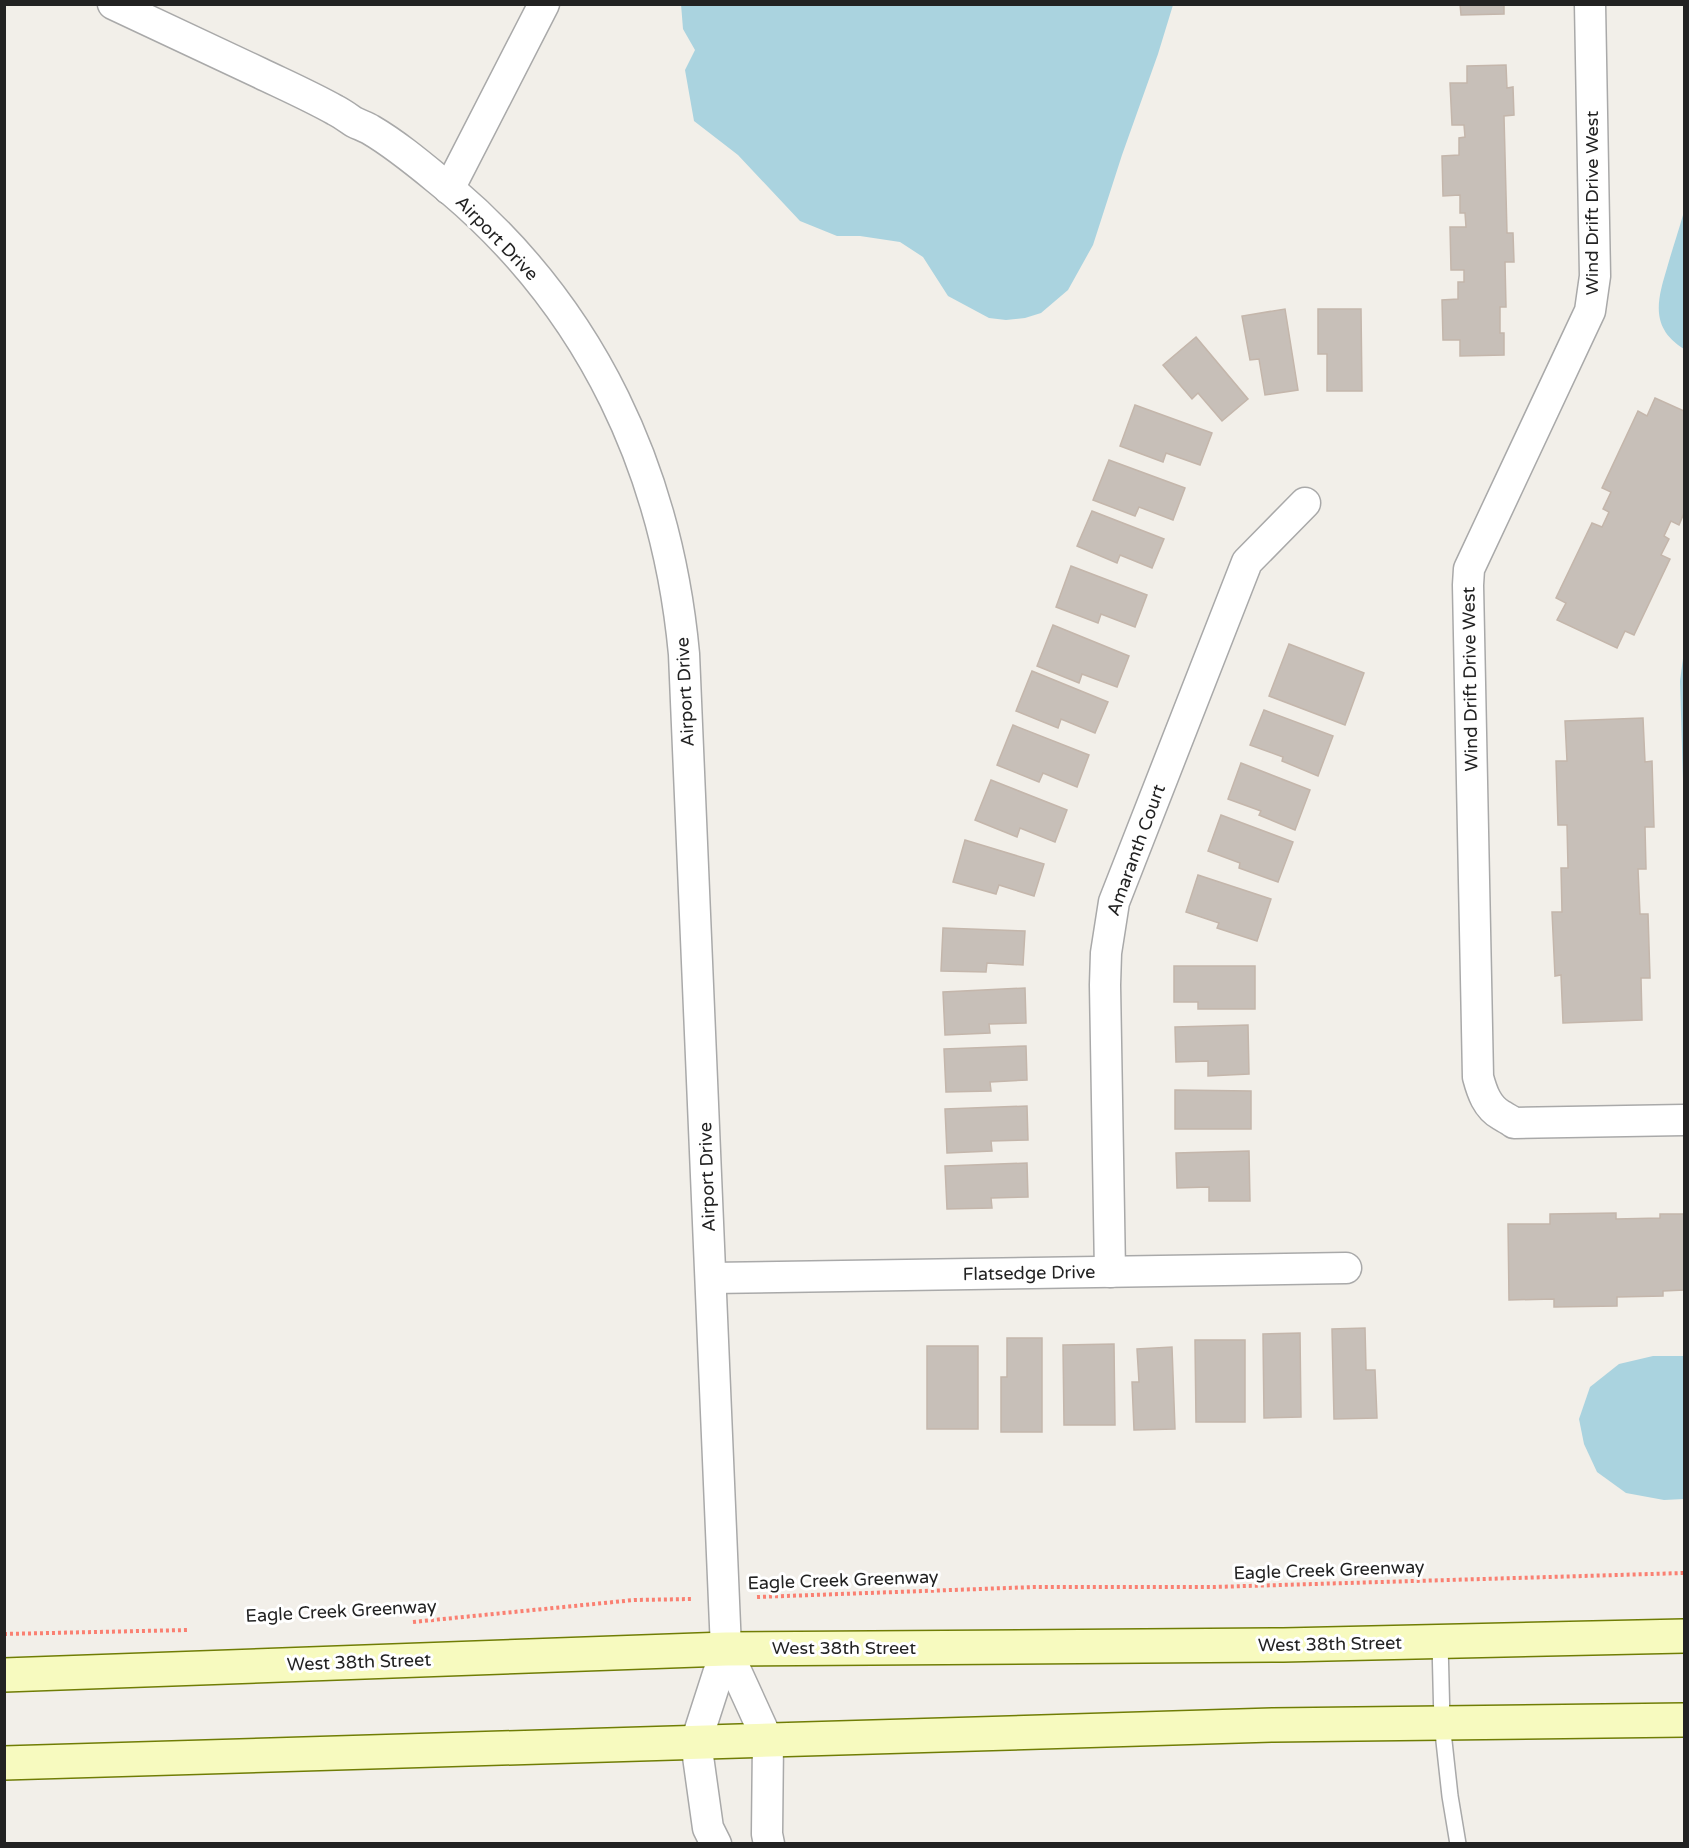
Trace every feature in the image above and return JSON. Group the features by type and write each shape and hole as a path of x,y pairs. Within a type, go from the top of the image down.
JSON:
{"main road":[{"name":"West 38th Street","path":"4,1675 726,1648 1271,1645 1684,1636"},
{"path":"4,1762 1261,1725 1684,1720"}],"street":[{"name":"Airport Drive","path":"113,4 314,99 370,129 403,151 471,208 509,246 573,327 601,373 623,416 650,484 663,527 678,594 684,654 726,1648"},
{"path":"449,189 544,4"},
{"name":"Wind Drift Drive West","path":"1590,4 1595,276 1593,298 1590,311 1469,568 1478,1077 1485,1099 1514,1124 1684,1120"},
{"name":"Amaranth Court","path":"1110,1272 1105,986 1106,953 1114,902 1247,562 1305,503"},
{"name":"Flatsedge Drive","path":"711,1278 1346,1268"},
{"path":"726,1648 768,1741 767,1834 769,1844"},
{"path":"716,1844 708,1828 696,1742 726,1648"}],"lane":[{"path":"1440,1642 1442,1723 1449,1796 1458,1844"}],"path":[{"name":"Eagle Creek Greenway","path":"410,1623 634,1600 1035,1587 1213,1587 1684,1573"},
{"path":"4,1634 195,1630"}],"water":[{"path":"681,4 1173,5 1093,245 1068,290 1041,313 1006,320 989,318 948,296 923,257 900,242 860,236 837,236 800,221 738,155 694,121 685,70 695,50 683,29"},
{"path":"1684,208 1684,349 1673,341 1661,323 1659,303"},
{"path":"1684,651 1684,814 1680,681"},
{"path":"1653,1356 1684,1356 1684,1499 1664,1500 1626,1493 1597,1472 1584,1444 1579,1419 1590,1387 1619,1364"}],"building":[{"path":"1460,4 1504,4 1504,14 1461,15"},
{"path":"1506,65 1507,88 1513,87 1514,115 1504,116 1507,233 1513,233 1514,262 1505,262 1506,307 1500,307 1500,333 1504,333 1504,355 1460,356 1460,340 1443,340 1442,300 1458,299 1458,282 1464,282 1464,270 1451,270 1450,227 1466,227 1465,213 1460,213 1460,195 1443,196 1442,156 1459,155 1459,138 1465,137 1464,125 1452,125 1450,83 1467,83 1467,66"},
{"path":"1285,309 1298,390 1265,395 1259,359 1250,360 1242,316"},
{"path":"1318,309 1361,309 1362,391 1327,391 1327,354 1318,354"},
{"path":"1196,337 1248,399 1222,421 1198,393 1192,399 1163,365"},
{"path":"1655,398 1684,411 1684,513 1679,525 1671,521 1664,536 1669,539 1661,555 1670,559 1634,635 1625,631 1617,648 1557,620 1566,603 1556,598 1592,523 1602,527 1609,512 1603,509 1611,492 1602,488 1638,411 1647,416"},
{"path":"1135,405 1212,433 1200,465 1166,453 1163,462 1120,446"},
{"path":"1109,460 1185,488 1173,520 1139,507 1135,516 1093,500"},
{"path":"1092,511 1164,539 1152,568 1120,555 1117,563 1077,546"},
{"path":"1071,566 1147,595 1135,627 1101,614 1098,623 1056,607"},
{"path":"1053,625 1129,656 1117,687 1082,674 1079,683 1037,666"},
{"path":"1289,644 1364,673 1345,725 1269,696"},
{"path":"1032,671 1108,702 1095,733 1061,719 1058,728 1016,711"},
{"path":"1264,710 1333,736 1318,776 1282,761 1283,757 1250,745"},
{"path":"1643,718 1645,762 1652,761 1654,827 1645,827 1646,869 1638,869 1640,914 1648,914 1650,978 1641,978 1642,1020 1563,1023 1561,975 1555,976 1552,912 1562,912 1561,868 1568,868 1567,825 1558,825 1556,761 1567,761 1565,721"},
{"path":"1013,725 1089,755 1077,787 1043,773 1039,782 997,765"},
{"path":"1241,763 1310,790 1295,830 1259,815 1261,811 1228,799"},
{"path":"991,780 1067,810 1055,842 1020,828 1017,837 975,820"},
{"path":"1221,815 1293,842 1278,882 1239,868 1240,863 1208,851"},
{"path":"965,840 1044,864 1034,896 999,885 996,894 953,882"},
{"path":"1198,875 1271,899 1257,941 1217,928 1219,923 1186,912"},
{"path":"943,928 1025,931 1023,965 987,963 986,972 941,971"},
{"path":"1174,966 1255,966 1255,1009 1198,1009 1198,1002 1174,1002"},
{"path":"1025,988 1026,1023 989,1024 990,1033 945,1035 943,992"},
{"path":"1248,1025 1249,1074 1208,1076 1208,1061 1176,1062 1175,1027"},
{"path":"1026,1046 1027,1080 990,1082 991,1091 946,1092 944,1049"},
{"path":"1175,1090 1251,1091 1251,1129 1175,1129"},
{"path":"1027,1106 1028,1140 991,1141 992,1151 947,1153 945,1109"},
{"path":"1249,1151 1250,1201 1209,1201 1209,1187 1177,1188 1176,1153"},
{"path":"1027,1163 1028,1197 991,1198 992,1208 947,1209 945,1166"},
{"path":"1616,1213 1616,1219 1660,1218 1660,1214 1684,1214 1684,1290 1663,1291 1663,1296 1617,1297 1617,1306 1554,1307 1554,1299 1509,1300 1508,1224 1550,1224 1550,1214"},
{"path":"1365,1328 1366,1370 1375,1370 1377,1418 1334,1419 1332,1329"},
{"path":"1300,1333 1301,1417 1264,1418 1263,1334"},
{"path":"1007,1338 1042,1338 1042,1432 1001,1432 1001,1377 1007,1377"},
{"path":"1195,1340 1245,1340 1245,1422 1196,1422"},
{"path":"1114,1344 1115,1425 1064,1425 1063,1345"},
{"path":"927,1346 978,1346 978,1429 927,1429"},
{"path":"1172,1347 1175,1429 1134,1430 1132,1382 1139,1382 1137,1349"}]}
